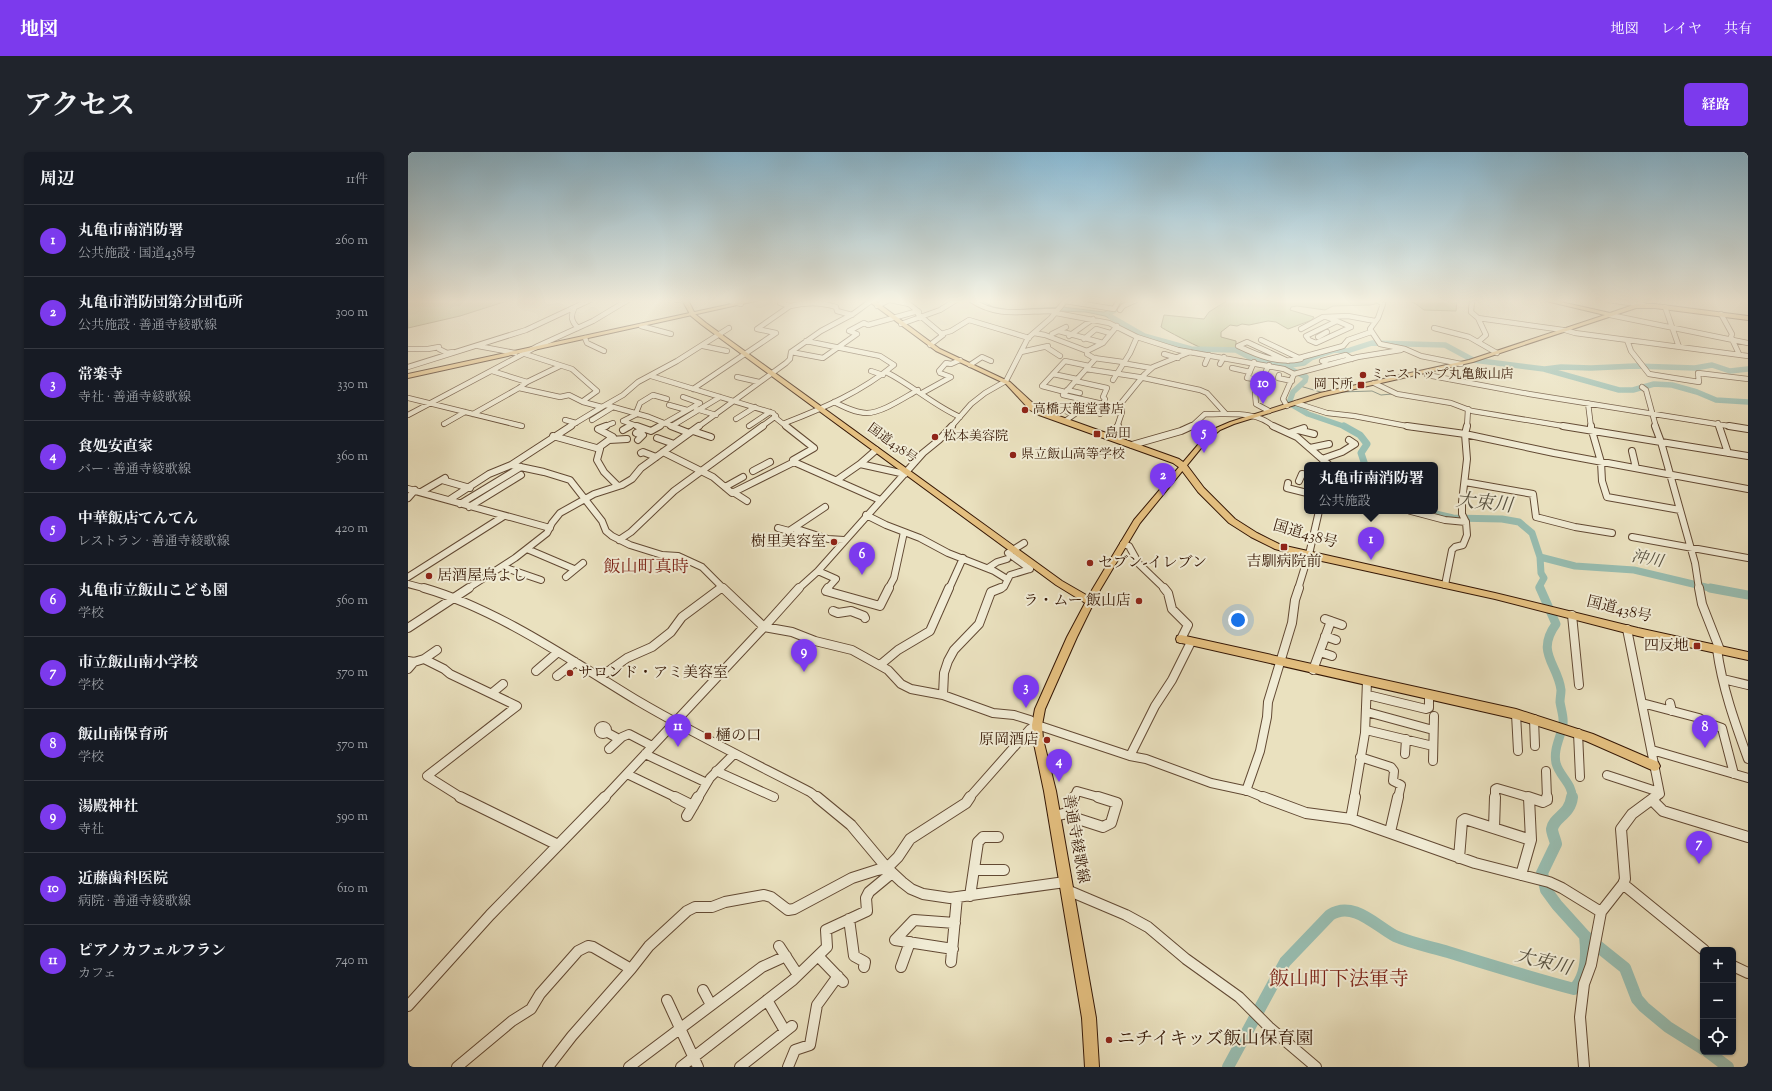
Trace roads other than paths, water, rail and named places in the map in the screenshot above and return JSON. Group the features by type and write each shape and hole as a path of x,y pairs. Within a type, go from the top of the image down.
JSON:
{"highway":[{"name":"国道438号","path":"735,343 746,353 907,472"},
{"name":"国道438号","path":"927,343 1006,382 1014,387 1033,408 1050,416 1171,458 1183,466 1198,486 1223,513 1242,528 1267,542 1308,555 1555,610 1627,629 1748,656"},
{"name":"国道438号","path":"821,408 875,451 1018,547 1059,583 1092,600"},
{"path":"1186,641 1516,714 1575,732 1654,766"}],"main road":[{"path":"408,376 564,343"},
{"name":"善通寺綾歌線","path":"1092,1067 1088,1018 1055,816 1038,739 1037,725 1044,698 1092,600 1123,544 1137,522 1183,466 1204,441 1218,429 1322,394 1461,364 1526,343"}],"street":[{"path":"408,367 486,343"},
{"path":"408,415 547,343"},
{"path":"588,343 603,351"},
{"path":"449,500 470,488 489,474 511,464 553,436 623,395 638,382 708,343"},
{"path":"693,389 761,343"},
{"path":"408,628 527,549 546,533 560,514 585,499 632,479 641,468 716,415 790,359 791,352 804,343"},
{"path":"824,343 881,359"},
{"path":"791,352 823,358 844,343"},
{"path":"408,1006 490,915 592,811 674,722 712,684 799,588 818,571 866,515 923,453 939,440 977,399 1006,382 1007,377 1026,343"},
{"path":"1065,343 1087,351 1087,354 1096,358 1151,368"},
{"path":"1087,351 1103,343"},
{"path":"1113,380 1118,375 1135,343"},
{"path":"1155,343 1208,357"},
{"path":"1245,343 1238,346 1265,359 1288,361 1301,359 1299,358 1343,346 1346,343"},
{"path":"1249,343 1288,361"},
{"path":"1267,343 1299,358"},
{"path":"1335,343 1343,346"},
{"path":"1381,343 1405,349 1421,356 1461,364"},
{"path":"1479,343 1496,353"},
{"path":"1628,343 1631,354 1650,374 1699,382 1698,373 1748,379"},
{"path":"1647,343 1748,356"},
{"path":"1678,343 1679,347"},
{"path":"1733,343 1739,354"},
{"path":"1261,348 1270,344"},
{"path":"476,346 515,353"},
{"path":"703,346 726,351 717,356"},
{"path":"408,349 428,349 439,347 439,349 447,353 461,351"},
{"path":"1021,352 1047,347 1060,356"},
{"path":"704,352 712,348"},
{"path":"1241,357 1254,362 1299,372 1352,359 1405,349"},
{"path":"1114,438 1122,412 1122,402 1142,378 1151,368 1190,352"},
{"path":"1200,358 1224,357 1233,359 1241,357 1249,352"},
{"path":"525,354 572,369 597,391 583,401"},
{"path":"1164,354 1178,358"},
{"path":"785,423 863,388 894,365 880,356 870,356"},
{"path":"970,365 982,357 992,359"},
{"path":"1205,364 1208,357"},
{"path":"1220,364 1224,357"},
{"path":"1241,357 1234,369 1250,372"},
{"path":"1066,391 1096,358"},
{"path":"834,402 850,409 868,413 920,392 951,377 940,373 939,371 946,363 951,364 960,360"},
{"path":"1103,404 1066,391 1045,388 1042,386 1065,361 1118,375 1142,378 1169,385 1191,388 1207,393 1226,414"},
{"path":"1254,362 1247,378 1262,380"},
{"path":"1313,364 1323,371"},
{"path":"1269,365 1254,397 1256,404 1270,411"},
{"path":"473,414 527,382 560,366"},
{"path":"492,371 527,382"},
{"path":"870,371 884,373 899,378 946,411 960,417"},
{"path":"1299,372 1292,381 1283,399 1291,404 1327,413 1354,416 1429,430 1465,434 1601,462 1748,488"},
{"path":"1053,374 1107,388 1103,397 1105,399 1100,414"},
{"path":"1427,374 1528,394 1651,414 1718,423 1748,429"},
{"path":"1279,375 1278,378 1292,381"},
{"path":"651,376 770,412 814,448 793,460 794,462 733,492"},
{"path":"737,377 759,382"},
{"path":"1374,383 1397,394 1451,403 1468,410 1748,456"},
{"path":"1250,384 1258,387"},
{"path":"1643,387 1646,390 1651,414 1680,510 1680,516 1689,546 1702,604 1718,649 1723,679 1735,723 1748,759"},
{"path":"519,388 560,397 569,395 583,401 627,410 691,432 708,435"},
{"path":"667,399 652,395 640,404 636,413 623,421 651,432 700,403 683,397"},
{"path":"1072,403 1078,395"},
{"path":"670,432 698,410 720,397"},
{"path":"408,398 522,426"},
{"path":"1588,403 1591,430 1601,462 1602,481 1606,498 1680,510"},
{"path":"640,404 648,406"},
{"path":"669,405 716,415"},
{"path":"592,420 613,407"},
{"path":"736,419 755,407"},
{"path":"619,414 627,410"},
{"path":"1445,585 1452,550 1454,547 1465,543 1465,519 1462,502 1466,482 1467,459 1465,434 1468,410"},
{"path":"1065,411 1075,414 1065,421"},
{"path":"444,424 465,412"},
{"path":"750,426 770,412"},
{"path":"654,419 663,414"},
{"path":"1132,445 1170,435 1186,429 1201,419 1205,414 1254,416 1268,420 1275,428 1310,448 1326,462"},
{"path":"599,416 605,417"},
{"path":"619,540 631,532 661,505 662,501 666,497 776,416"},
{"path":"565,420 576,423"},
{"path":"695,422 703,424"},
{"path":"598,448 614,437 598,429 613,423"},
{"path":"1718,423 1728,453"},
{"path":"623,430 632,425"},
{"path":"1290,436 1298,430 1304,428"},
{"path":"638,440 643,436 636,433 644,429"},
{"path":"1298,430 1314,434"},
{"path":"553,436 598,448"},
{"path":"657,438 674,444"},
{"path":"609,440 627,439"},
{"path":"1322,459 1342,452 1355,444 1349,440"},
{"path":"1310,448 1329,444"},
{"path":"598,448 600,449 597,460 604,472 618,486"},
{"path":"864,450 875,451"},
{"path":"837,480 860,464 875,451"},
{"path":"1632,451 1636,458 1636,468"},
{"path":"640,453 643,452 656,457"},
{"path":"663,452 713,477 732,492 747,501"},
{"path":"764,478 751,470 768,461 781,469"},
{"path":"794,462 880,500"},
{"path":"511,464 570,480 602,521 606,531 619,540 648,551 686,558 702,567 721,588 764,627 792,632 815,641 844,647 860,654 888,670 905,686 918,691 943,695 993,713 1014,715 1030,720 1037,725 1130,756 1146,759 1211,783 1246,791 1306,813 1352,819 1474,864 1544,881 1562,888 1601,912"},
{"path":"860,464 907,472"},
{"path":"460,504 521,467"},
{"path":"1299,481 1302,474 1304,474"},
{"path":"469,507 521,475"},
{"path":"725,487 743,477"},
{"path":"408,498 418,491 444,479 470,488"},
{"path":"1466,482 1533,494 1536,517 1575,527 1612,533"},
{"path":"1288,483 1287,488 1304,491"},
{"path":"408,489 469,507 550,528"},
{"path":"790,539 797,529 825,508"},
{"path":"1246,791 1260,751 1267,717 1268,702 1292,623 1295,600 1318,514"},
{"path":"1422,514 1445,520 1465,519"},
{"path":"866,515 920,538 948,553 988,568 1007,579"},
{"path":"408,577 504,516"},
{"path":"778,528 789,531 797,529 828,539 844,540"},
{"path":"818,571 836,579 826,591 880,606 889,592 894,578 904,532"},
{"path":"1632,537 1689,546 1748,558"},
{"path":"1123,544 1131,548 1139,564 1168,593 1172,609 1188,625 1185,656 1155,706 1130,756"},
{"path":"943,695 944,673 948,661 954,650 979,624 991,592 1004,587 1010,575 1030,569 1008,553 1018,547"},
{"path":"527,549 574,569"},
{"path":"880,665 898,650 930,631 963,558"},
{"path":"988,568 997,562 1007,559"},
{"path":"566,577 583,563"},
{"path":"503,566 541,580"},
{"path":"408,584 453,597 513,626 674,722 810,792 851,826 890,870 911,889 936,897 957,897 1066,886 1126,915 1148,927 1186,959 1239,997 1257,1015 1316,1067"},
{"path":"600,677 627,658 652,647 671,632 682,617 721,588"},
{"path":"833,611 838,613 851,611 864,617 872,604"},
{"path":"1572,615 1579,685"},
{"path":"1313,670 1325,636 1328,620 1342,625"},
{"path":"1584,1067 1581,1045 1580,1017 1584,984 1591,965 1601,912 1624,884 1625,879 1621,829 1623,822 1660,794 1627,629"},
{"path":"1325,636 1336,640"},
{"path":"424,660 437,650"},
{"path":"536,671 554,658 558,652"},
{"path":"1320,652 1332,656"},
{"path":"408,669 411,661 424,660 516,706 427,776 466,801 558,845"},
{"path":"557,676 575,662"},
{"path":"1723,679 1743,683"},
{"path":"1352,819 1360,758 1366,730 1368,695 1367,681"},
{"path":"492,693 503,684"},
{"path":"1368,695 1426,709 1429,708 1429,695"},
{"path":"1642,703 1671,707 1722,728 1734,774"},
{"path":"1367,712 1433,730"},
{"path":"1516,714 1518,751"},
{"path":"1433,761 1434,716"},
{"path":"1534,719 1535,746"},
{"path":"681,1067 696,1062 798,975 827,947 826,930 868,911 866,898 869,892 890,870 910,838 966,804 974,791 996,766 1030,729 1037,725"},
{"path":"1366,730 1433,746"},
{"path":"606,732 619,739"},
{"path":"1575,732 1580,777"},
{"path":"609,749 619,739 629,734 652,746"},
{"path":"1405,754 1406,739"},
{"path":"1652,750 1748,778"},
{"path":"645,754 707,783"},
{"path":"687,816 716,771 734,754"},
{"path":"1360,758 1391,767 1394,771 1393,782 1401,785 1390,832"},
{"path":"716,771 774,797"},
{"path":"1494,828 1495,790 1497,788 1543,802 1547,800 1546,771"},
{"path":"627,774 693,806"},
{"path":"1607,775 1659,792"},
{"path":"1077,791 1117,803 1111,823 1103,827 1072,817 1067,813 1077,791"},
{"path":"1521,875 1531,840 1529,798"},
{"path":"1652,800 1663,811 1748,837"},
{"path":"1055,816 1067,813"},
{"path":"1459,858 1462,821 1465,819 1531,840"},
{"path":"970,896 978,842 983,837 998,837"},
{"path":"548,1067 572,1036 631,969 649,946 668,926 687,911 695,907 712,907 725,902 764,895 771,897 788,910 794,909 851,879 880,868 890,870"},
{"path":"974,870 1004,870"},
{"path":"1624,884 1644,898 1701,947"},
{"path":"952,962 957,897"},
{"path":"849,919 854,956 865,962 864,967"},
{"path":"952,949 895,940 914,920 955,923"},
{"path":"901,967 910,942"},
{"path":"458,1067 512,1021 531,1009 540,994 578,951 588,946 593,946 631,969"},
{"path":"780,946 798,975"},
{"path":"629,1067 762,967 786,956"},
{"path":"788,1067 795,1050 810,1045 817,1005 840,979 818,956"},
{"path":"1736,967 1748,973"},
{"path":"703,990 711,1005"},
{"path":"667,1000 696,1062"},
{"path":"740,1067 788,1028 767,1000"}],"waterway":[{"name":"大束川","path":"1168,343 1191,349 1236,350 1255,360 1288,368 1306,377 1305,381 1293,392 1289,403 1308,414 1345,427"},
{"path":"1284,366 1304,363 1311,358 1335,350 1347,351 1372,343 1445,345 1473,360 1544,369 1619,390 1633,390 1654,384 1672,385 1697,392 1716,400 1748,402"},
{"path":"1545,369 1561,367 1591,368 1635,366 1695,368 1712,365 1730,371 1748,369"},
{"path":"1300,386 1324,393"},
{"path":"1341,392 1372,391 1381,395 1392,394"},
{"path":"1332,394 1337,393"},
{"name":"大束川","path":"1345,427 1360,435 1367,444 1361,453 1364,462"},
{"name":"大束川","path":"1436,514 1453,518 1502,519 1519,522 1532,533 1540,557"},
{"name":"沖川","path":"1540,557 1575,566 1634,570 1714,589"},
{"name":"大束川","path":"1540,557 1541,573 1544,578 1539,587 1540,589"},
{"name":"大束川","path":"1540,588 1556,624 1550,634 1548,643 1548,651 1561,690 1560,702 1563,719 1555,758 1558,768 1570,788 1572,797"},
{"name":"沖川","path":"1710,588 1748,595"},
{"name":"大束川","path":"1572,797 1568,808 1553,825 1552,832 1556,844 1542,873 1546,890 1557,905 1585,936"},
{"name":"大束川","path":"1228,1067 1285,962 1330,915 1339,911 1356,912 1395,936 1408,941 1574,989 1584,971 1586,957 1585,936"},
{"path":"1585,936 1625,968 1637,999 1644,1007 1668,1027 1700,1047"},
{"path":"1712,1055 1728,1067"}],"place":[{"name":"ミニストップ丸亀飯山店","path":"1363,375"},
{"name":"岡下所","path":"1361,385"},
{"name":"近藤歯科医院","path":"1263,404"},
{"name":"高橋天龍堂書店","path":"1025,410"},
{"name":"島田","path":"1097,434"},
{"name":"松本美容院","path":"935,437"},
{"name":"中華飯店てんてん","path":"1204,453"},
{"name":"県立飯山高等学校","path":"1013,455"},
{"name":"丸亀市消防団第分団屯所","path":"1163,496"},
{"name":"樹里美容室","path":"834,542"},
{"name":"吉馴病院前","path":"1284,547"},
{"name":"丸亀市南消防署","path":"1371,560"},
{"name":"セブン-イレブン","path":"1090,563"},
{"name":"丸亀市立飯山こども園","path":"862,575"},
{"name":"居酒屋鳥よし","path":"429,576"},
{"name":"ラ・ムー 飯山店","path":"1139,601"},
{"name":"四反地","path":"1697,646"},
{"name":"湯殿神社","path":"804,672"},
{"name":"サロンド・アミ美容室","path":"570,673"},
{"name":"常楽寺","path":"1026,708"},
{"name":"樋の口","path":"708,736"},
{"name":"原岡酒店","path":"1047,740"},
{"name":"ピアノカフェルフラン","path":"678,747"},
{"name":"飯山南保育所","path":"1705,748"},
{"name":"食処安直家","path":"1059,782"},
{"name":"市立飯山南小学校","path":"1699,864"},
{"name":"ニチイキッズ飯山保育園","path":"1109,1040"}],"district":[{"name":"飯山町真時","path":"646,568"},
{"name":"飯山町下法軍寺","path":"1339,980"}]}
